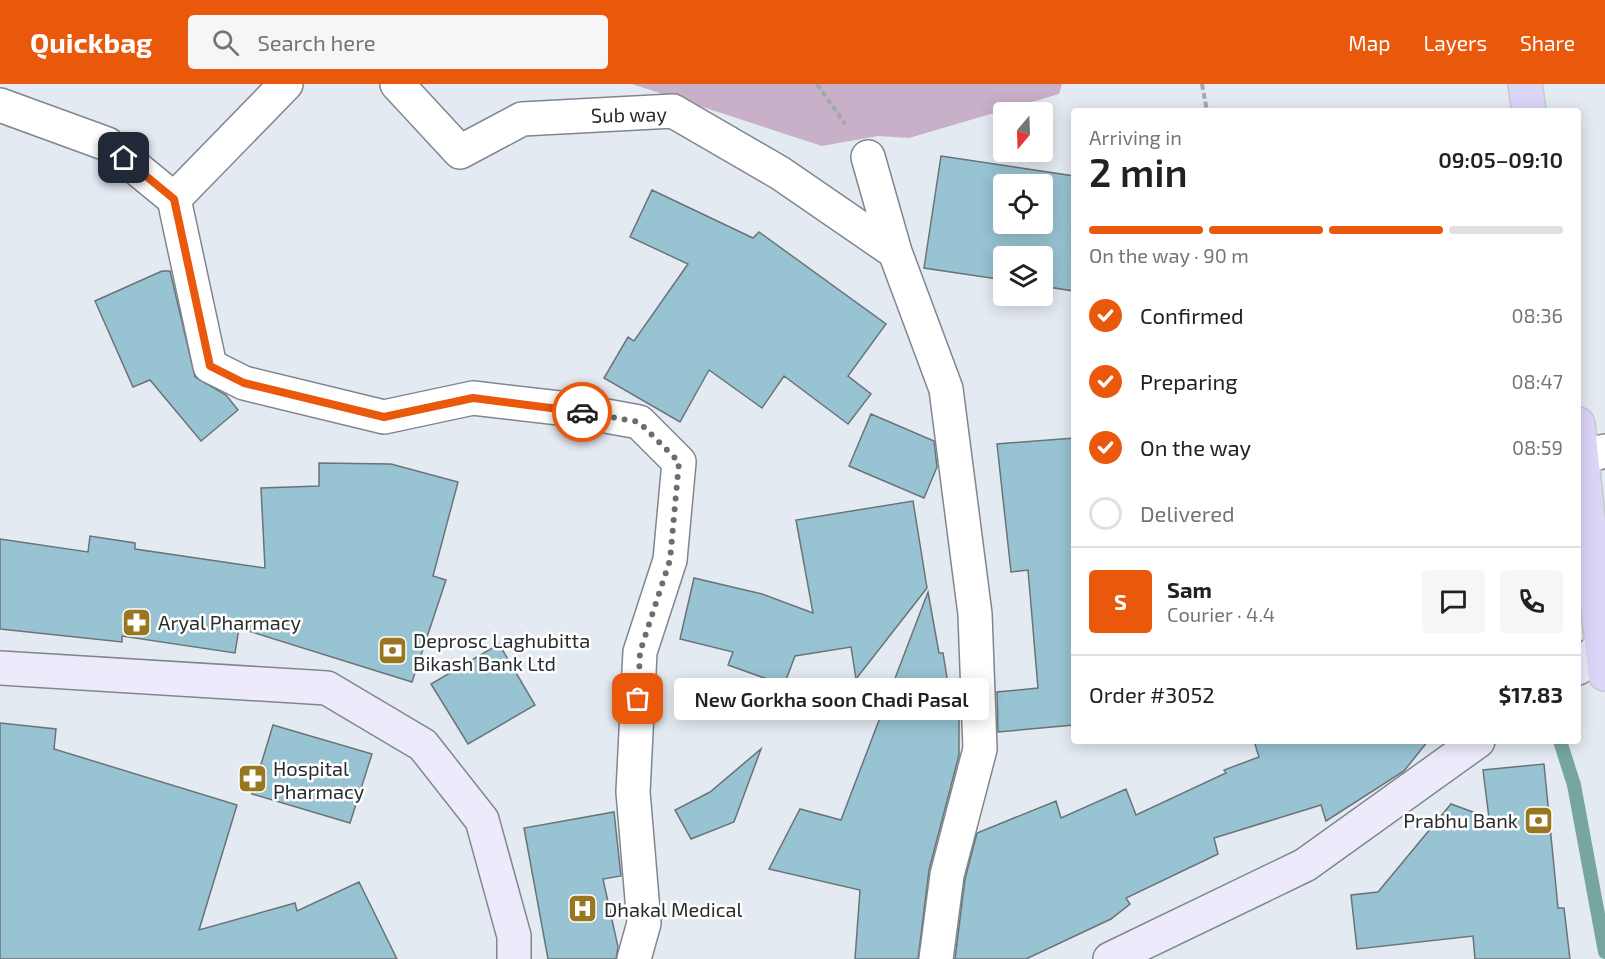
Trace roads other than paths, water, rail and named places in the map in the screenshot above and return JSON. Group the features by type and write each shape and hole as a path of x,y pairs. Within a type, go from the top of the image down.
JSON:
{"main road":[{"path":"1525,84 1529,108"},
{"path":"1581,430 1594,454 1586,565 1595,663"}],"street":[{"path":"174,199 286,84"},
{"name":"Sub way","path":"397,84 460,152 522,119 673,111 780,173 895,252"},
{"path":"0,105 107,144 174,199 210,366 244,383 384,417 473,398 568,409 639,422 679,462 670,560 640,652 633,792 644,923 634,959"},
{"path":"868,157 895,252 946,389 975,614 980,749 947,875 936,959"},
{"path":"0,668 327,688 423,745 482,820 514,936 514,959"},
{"path":"1110,959 1305,865 1474,744"}],"waterway":[{"path":"1561,744 1574,785 1605,952"}],"place":[{"name":"Aryal Pharmacy","path":"137,622"},
{"name":"Deprosc Laghubitta Bikash Bank Ltd","path":"392,651"},
{"name":"New Gorkha soon Chadi Pasal","path":"638,699"},
{"name":"Hospital Pharmacy","path":"252,779"},
{"name":"Prabhu Bank","path":"1539,820"},
{"name":"Dhakal Medical","path":"583,909"}]}
